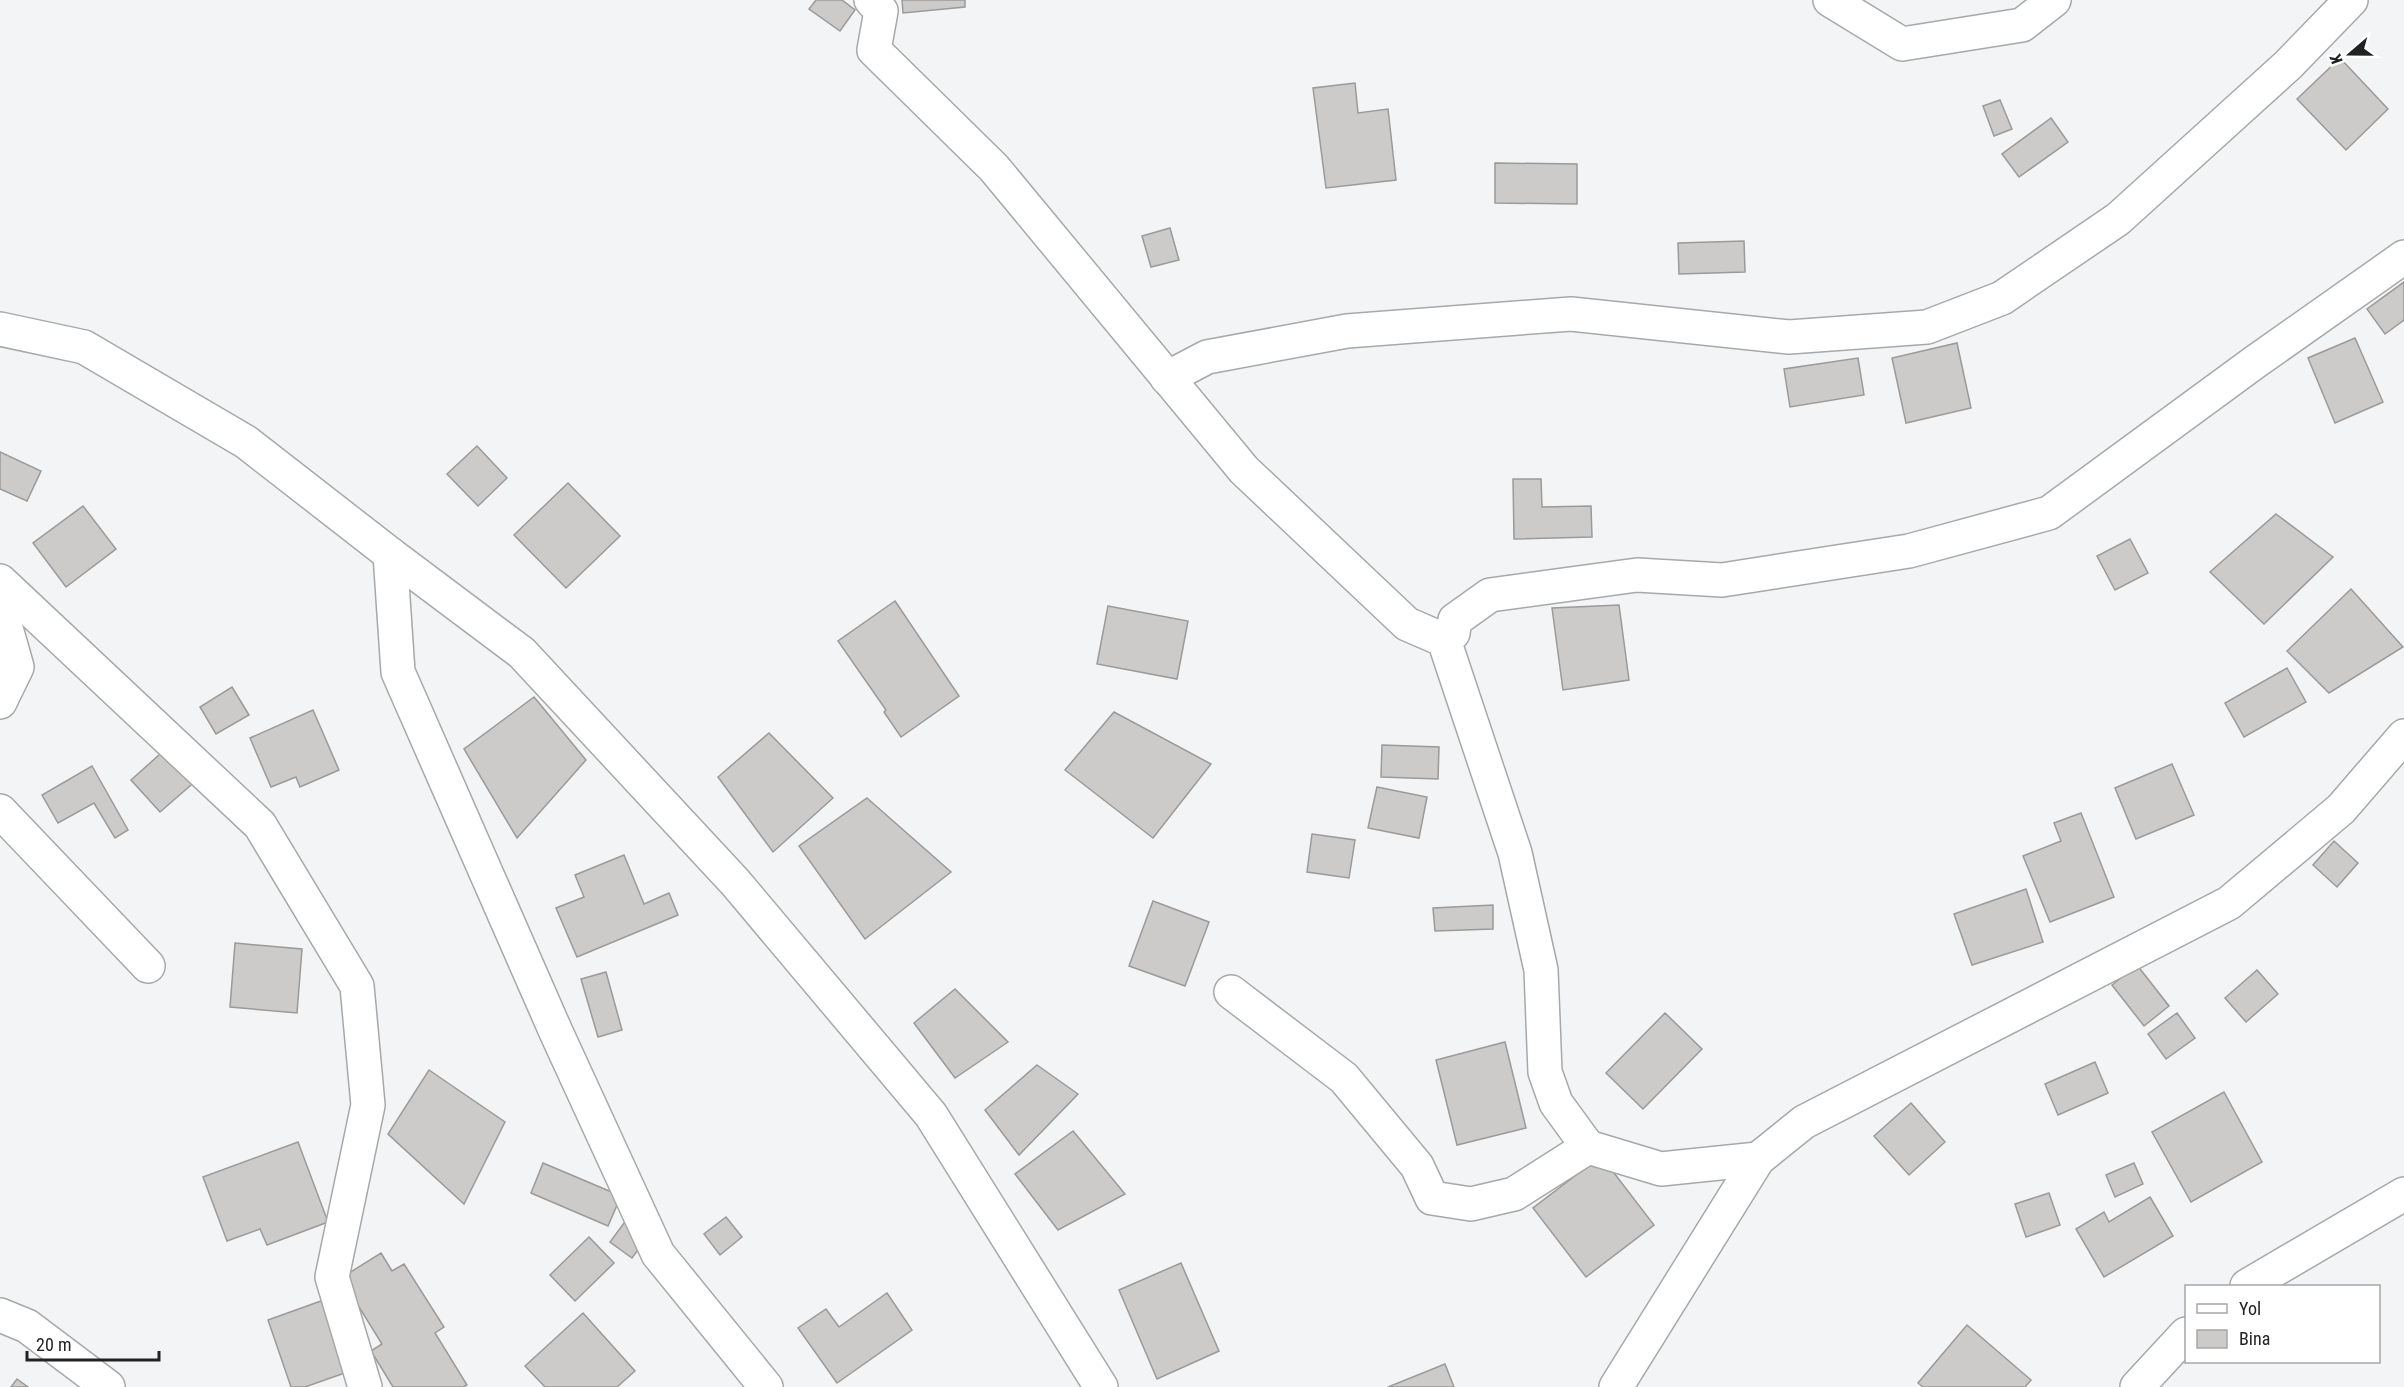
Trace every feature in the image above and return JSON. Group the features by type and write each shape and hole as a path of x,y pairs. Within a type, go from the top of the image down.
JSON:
{"street":[{"path":"871,0 881,11 874,50 994,168 1244,470 1407,624 1444,640 1515,853 1541,970 1545,1072 1556,1103 1588,1147 1661,1169 1758,1159"},
{"path":"1830,0 1902,44 2022,25 2054,0"},
{"path":"1167,378 1207,357 1347,332 1571,314 1790,337 1927,327 2002,298 2118,219 2288,65 2351,0"},
{"path":"1444,640 1453,633 1455,620 1490,595 1636,575 1722,580 1909,551 2049,513 2255,362 2404,257"},
{"path":"0,329 84,346 246,442 522,653 735,882 931,1116 1101,1387"},
{"path":"390,554 398,672 556,1032 658,1254 766,1387"},
{"path":"0,581 260,825 357,986 368,1105 332,1277 365,1387"},
{"path":"0,607 17,667 0,702"},
{"path":"1616,1387 1758,1159 1804,1122 2229,903 2342,809 2404,736"},
{"path":"0,811 148,966"},
{"path":"1231,992 1344,1078 1417,1166 1431,1198 1471,1204 1514,1194 1588,1147"},
{"path":"2250,1285 2404,1194"},
{"path":"0,1315 27,1326 108,1387"},
{"path":"2137,1387 2185,1336"}],"building":[{"path":"816,0 842,0 855,10 840,31 809,9"},
{"path":"902,0 965,0 965,7 903,13"},
{"path":"2340,58 2388,109 2346,150 2297,99"},
{"path":"1355,83 1358,113 1388,109 1396,180 1326,188 1313,88"},
{"path":"2000,100 2012,129 1994,136 1983,106"},
{"path":"2051,118 2068,142 2019,177 2002,154"},
{"path":"1495,163 1577,164 1577,204 1495,203"},
{"path":"1170,228 1179,260 1151,267 1142,236"},
{"path":"1744,241 1745,272 1679,274 1678,243"},
{"path":"2404,282 2404,320 2385,334 2367,309"},
{"path":"2355,338 2383,402 2335,423 2308,358"},
{"path":"1957,343 1971,408 1906,423 1892,358"},
{"path":"1858,358 1864,395 1790,407 1784,369"},
{"path":"477,446 507,478 478,506 447,474"},
{"path":"0,452 41,471 27,501 0,489"},
{"path":"1513,479 1541,479 1542,507 1591,506 1592,537 1514,539"},
{"path":"568,483 620,536 566,588 514,535"},
{"path":"83,506 116,549 66,587 33,543"},
{"path":"2276,514 2333,557 2264,624 2210,572"},
{"path":"2130,539 2148,573 2115,590 2097,556"},
{"path":"2351,589 2403,647 2329,693 2287,651"},
{"path":"895,601 959,696 901,737 884,712 886,710 838,641"},
{"path":"1619,605 1629,680 1563,690 1552,608"},
{"path":"1108,606 1188,621 1177,679 1097,664"},
{"path":"2287,668 2306,702 2244,737 2225,703"},
{"path":"232,687 249,715 216,734 200,707"},
{"path":"534,697 586,760 517,838 464,749"},
{"path":"313,710 339,770 300,787 296,777 271,787 250,738"},
{"path":"1114,712 1211,764 1153,838 1065,770"},
{"path":"769,733 833,798 773,852 718,777"},
{"path":"1382,745 1439,747 1438,779 1381,777"},
{"path":"169,746 198,779 160,812 131,780"},
{"path":"2172,764 2194,815 2136,839 2115,788"},
{"path":"92,766 128,830 115,838 94,803 58,823 42,795"},
{"path":"1377,787 1427,797 1419,838 1368,828"},
{"path":"867,798 951,872 865,939 799,846"},
{"path":"2081,813 2114,897 2050,922 2023,856 2061,841 2054,823"},
{"path":"1312,834 1355,840 1349,878 1307,872"},
{"path":"2334,841 2358,863 2337,887 2313,865"},
{"path":"624,855 644,904 669,893 678,915 577,957 556,908 584,897 575,875"},
{"path":"2026,889 2043,942 1972,965 1954,914"},
{"path":"1153,901 1209,922 1185,986 1129,966"},
{"path":"1493,905 1493,929 1435,931 1433,908"},
{"path":"235,943 302,949 297,1013 230,1007"},
{"path":"2137,965 2169,1006 2144,1026 2112,985"},
{"path":"2257,970 2278,994 2246,1022 2225,998"},
{"path":"606,972 622,1030 598,1037 581,979"},
{"path":"955,989 1008,1042 955,1078 914,1023"},
{"path":"1665,1013 1702,1049 1643,1109 1606,1073"},
{"path":"2177,1013 2195,1038 2166,1059 2148,1034"},
{"path":"1505,1042 1526,1128 1457,1145 1436,1060"},
{"path":"2095,1062 2108,1093 2058,1115 2045,1084"},
{"path":"1037,1065 1078,1094 1019,1155 985,1110"},
{"path":"429,1070 505,1122 464,1204 388,1134"},
{"path":"2224,1092 2262,1162 2191,1202 2152,1132"},
{"path":"1911,1103 1945,1142 1909,1175 1874,1136"},
{"path":"1073,1131 1125,1194 1058,1230 1015,1174"},
{"path":"298,1142 328,1222 267,1245 260,1229 227,1241 203,1177"},
{"path":"1601,1156 1654,1225 1586,1277 1533,1208"},
{"path":"543,1163 621,1196 608,1226 531,1193"},
{"path":"2134,1163 2143,1184 2115,1197 2106,1175"},
{"path":"2049,1193 2060,1225 2026,1237 2015,1204"},
{"path":"2150,1197 2173,1236 2104,1277 2076,1229 2104,1212 2109,1222"},
{"path":"726,1217 742,1237 720,1255 704,1234"},
{"path":"627,1219 649,1235 632,1258 610,1242"},
{"path":"589,1237 614,1263 575,1301 550,1275"},
{"path":"381,1253 392,1271 404,1264 444,1327 435,1333 467,1385 463,1387 393,1387 371,1351 382,1344 341,1278"},
{"path":"1181,1263 1219,1351 1157,1379 1119,1290"},
{"path":"887,1293 912,1330 837,1383 798,1328 826,1309 839,1327"},
{"path":"332,1297 356,1369 305,1387 291,1387 268,1320"},
{"path":"583,1313 635,1371 617,1387 545,1387 525,1366"},
{"path":"1967,1325 2031,1380 2025,1387 1923,1387 1918,1383"},
{"path":"1445,1364 1454,1387 1388,1387"},
{"path":"17,1379 28,1387 11,1387"}]}
